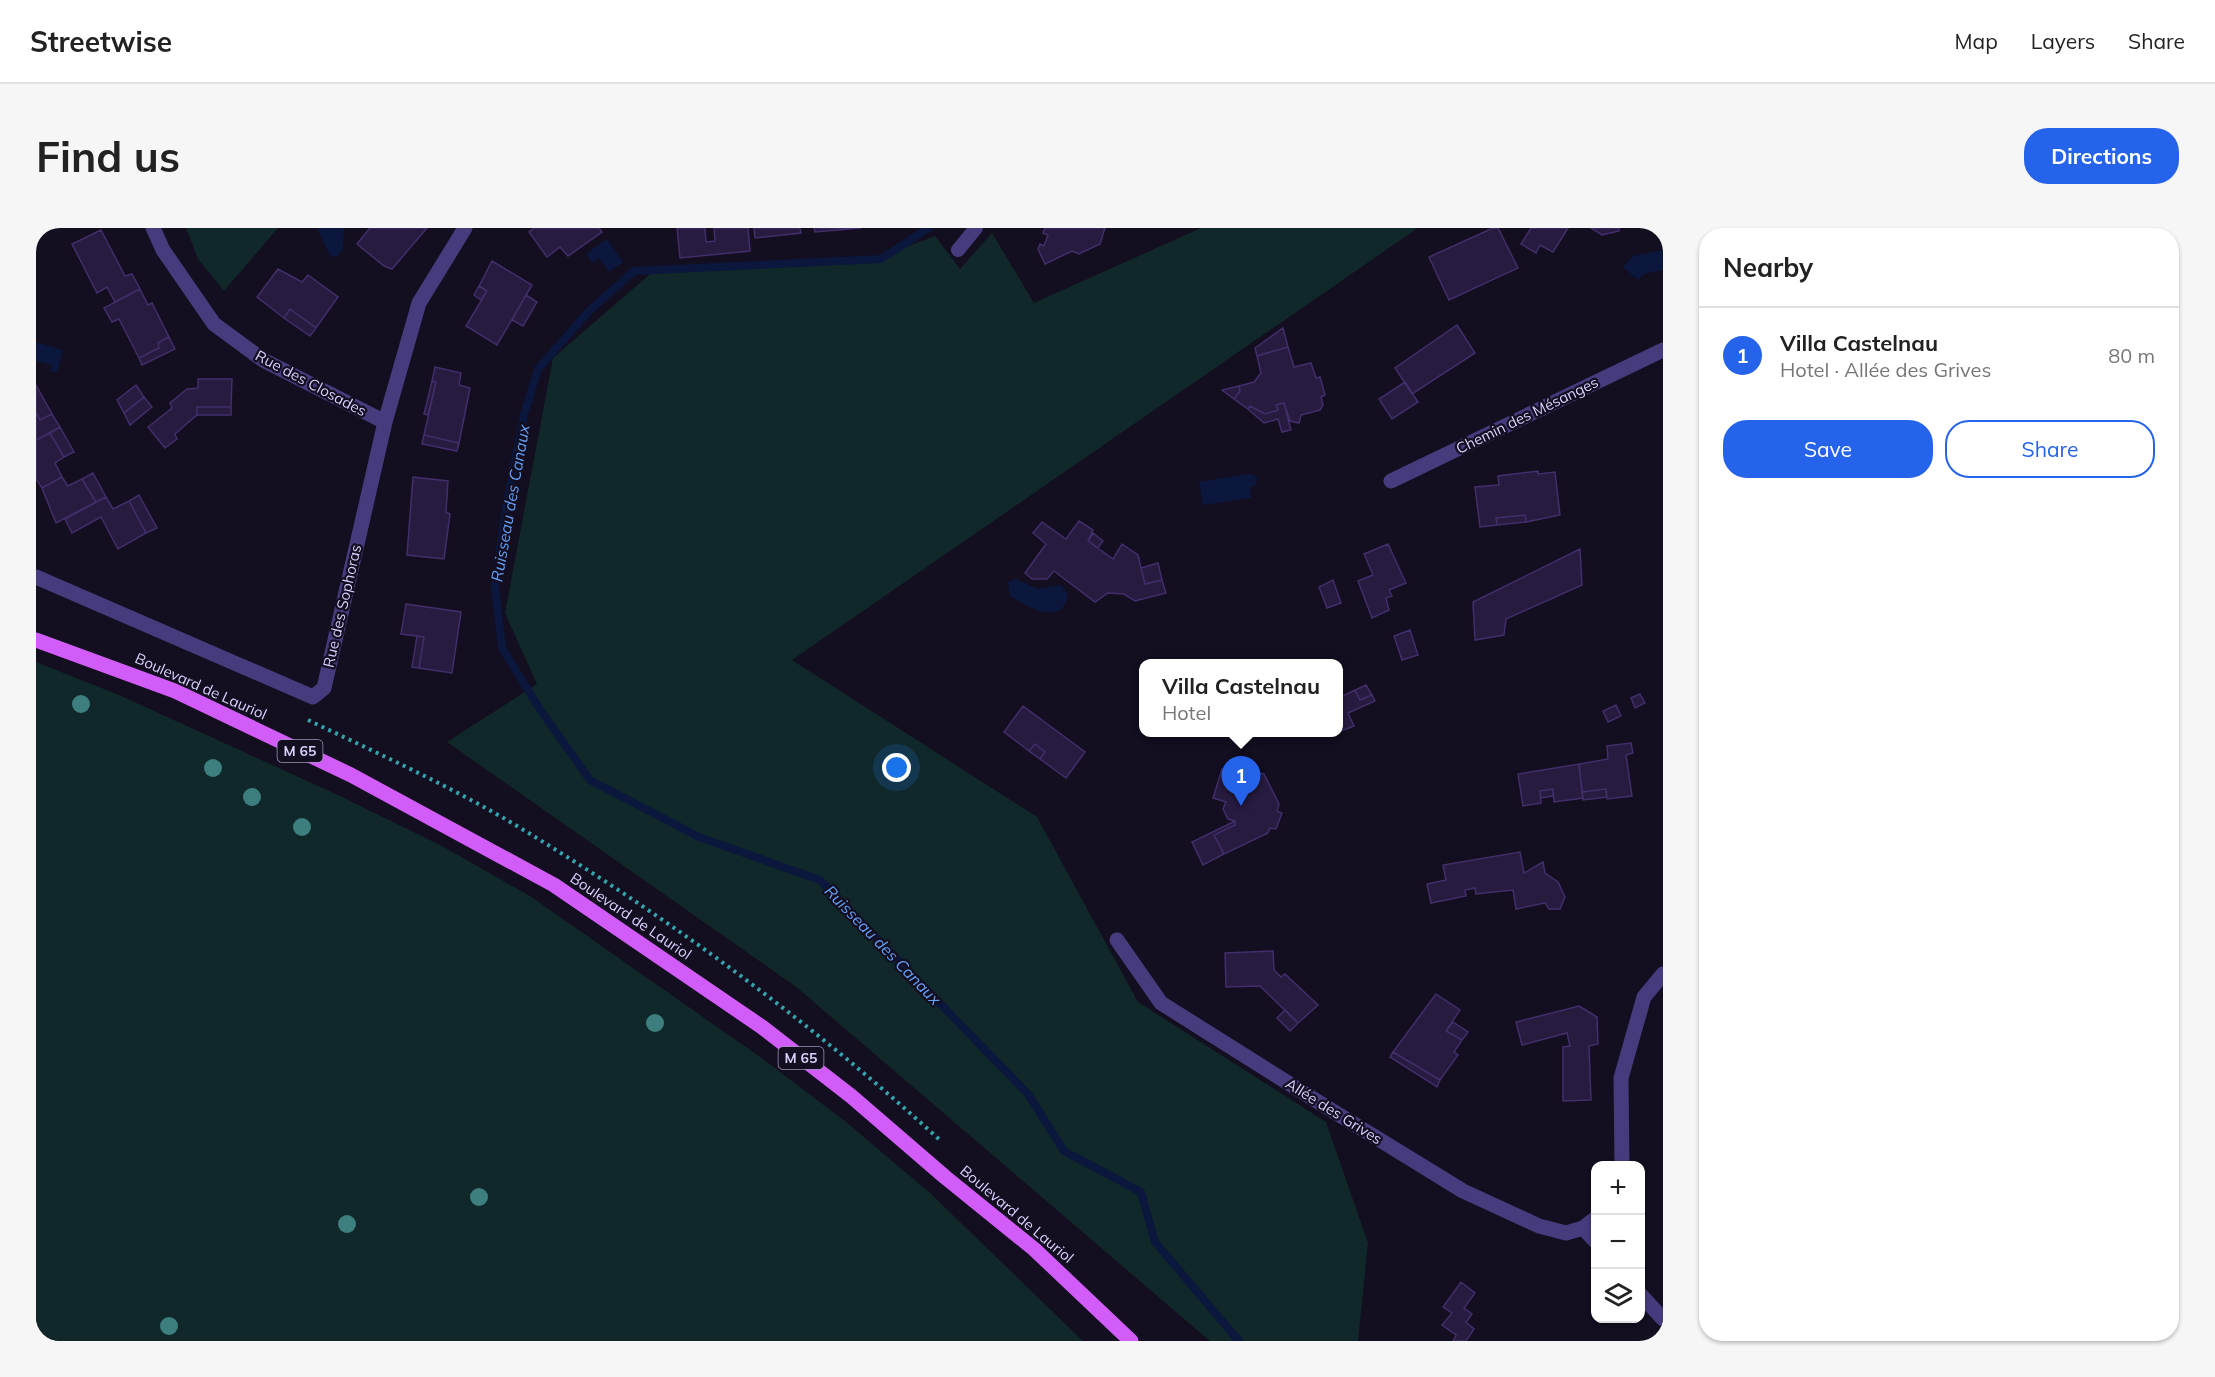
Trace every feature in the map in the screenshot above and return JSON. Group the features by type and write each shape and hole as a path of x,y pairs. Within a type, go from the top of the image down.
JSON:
{"main road":[{"name":"Boulevard de Lauriol","path":"36,639 175,691 351,775 554,885 762,1027 851,1096 945,1177 1034,1249 1131,1341"}],"street":[{"name":"Rue des Closades","path":"153,228 163,250 214,324 263,360 385,422"},
{"name":"Rue des Sophoras","path":"36,577 313,697 324,688 385,422 419,303 465,228"},
{"name":"Chemin des Mésanges","path":"1391,481 1663,350"},
{"name":"Allée des Grives","path":"1117,940 1161,1003 1328,1108 1463,1191 1539,1226 1566,1233 1583,1228"},
{"path":"1622,1161 1621,1078 1644,997 1663,974"},
{"path":"1591,1222 1583,1228 1591,1237"},
{"path":"1645,1299 1663,1319"}],"lane":[{"path":"958,249 976,228"}],"green space":[{"path":"186,228 278,228 224,291 198,259"},
{"path":"1201,228 1418,228 792,660 1037,817 1138,1002 1326,1122 1368,1243 1358,1341 1210,1341 795,986 447,742 537,684 505,613 553,358 657,268 883,256 935,236 960,269 992,233 1034,303"},
{"path":"36,662 119,695 338,795 442,846 530,896 763,1059 846,1122 929,1192 1083,1341 36,1341"}],"water":[{"path":"317,228 344,228 343,250 336,257 330,256"},
{"path":"607,239 623,262 609,272 599,258 592,263 586,254"},
{"path":"1663,250 1663,270 1644,274 1638,280 1623,267 1633,256"},
{"path":"36,342 63,350 57,373 50,371 52,365 36,361"},
{"path":"1248,474 1258,479 1256,484 1250,488 1251,498 1203,505 1199,482"},
{"path":"1016,579 1037,589 1061,585 1068,594 1065,604 1059,610 1052,612 1044,612 1026,605 1010,596 1008,582"}],"building":[{"path":"370,228 427,228 392,269 384,266 357,244"},
{"path":"534,228 599,228 602,232 568,256 560,247 547,257 529,232"},
{"path":"677,228 705,228 706,242 715,241 714,228 748,228 750,251 680,258"},
{"path":"754,228 800,228 801,233 755,238"},
{"path":"814,228 861,228 815,232"},
{"path":"1045,228 1105,228 1100,244 1079,254 1072,251 1045,264 1038,249 1040,244 1044,246 1048,235 1043,233"},
{"path":"1493,228 1498,228 1518,268 1449,300 1429,257"},
{"path":"1531,228 1568,228 1553,252 1540,245 1536,253 1521,244"},
{"path":"1591,228 1619,228 1619,231 1602,235"},
{"path":"101,230 125,276 132,274 140,289 115,302 107,287 97,293 72,244"},
{"path":"492,261 532,285 497,345 466,326 487,291 479,286"},
{"path":"278,269 302,282 308,275 338,297 316,328 290,309 284,318 257,297"},
{"path":"479,286 487,291 481,300 474,295"},
{"path":"140,289 148,305 152,303 169,337 158,343 159,348 139,358 119,319 112,322 104,308"},
{"path":"526,295 537,302 523,326 512,320"},
{"path":"290,309 316,328 310,336 284,318"},
{"path":"1457,325 1475,353 1412,394 1395,368"},
{"path":"1283,328 1288,347 1257,356 1255,348"},
{"path":"169,337 175,349 142,365 139,358 159,348 158,343"},
{"path":"1288,347 1294,367 1311,363 1316,378 1320,377 1325,395 1321,397 1323,405 1320,410 1301,415 1299,423 1290,421 1284,403 1276,405 1278,410 1265,414 1250,406 1248,409 1234,399 1240,391 1239,386 1254,382 1261,373 1257,356"},
{"path":"435,367 461,373 459,385 470,388 459,443 424,435 436,382 432,381"},
{"path":"198,379 232,379 231,407 197,407 197,415 175,434 177,439 165,448 148,427 172,408 170,403 187,389 198,388"},
{"path":"432,381 436,382 428,415 424,414"},
{"path":"1405,382 1418,402 1392,419 1379,399"},
{"path":"36,385 52,414 40,420 36,412"},
{"path":"136,385 144,397 124,413 117,400"},
{"path":"1239,386 1240,391 1234,399 1222,390"},
{"path":"144,397 152,407 130,425 124,413"},
{"path":"1284,403 1291,430 1282,432 1278,419 1264,423 1248,409 1250,406 1265,414 1278,410 1276,405"},
{"path":"197,407 231,407 231,415 197,415"},
{"path":"36,412 40,420 52,414 60,427 36,440"},
{"path":"60,427 74,452 64,457 50,433"},
{"path":"50,433 64,457 55,463 62,477 42,488 36,479 36,440"},
{"path":"424,435 459,443 457,451 422,444"},
{"path":"1538,471 1538,474 1555,472 1560,515 1526,522 1525,515 1496,518 1497,525 1480,527 1475,487 1499,485 1498,476"},
{"path":"93,473 106,497 96,502 82,479"},
{"path":"62,477 68,486 82,479 96,502 56,523 42,488"},
{"path":"413,477 448,481 446,512 450,514 444,559 407,555"},
{"path":"139,495 157,528 146,533 129,501"},
{"path":"106,497 113,509 129,501 146,533 118,549 101,517 72,533 65,519"},
{"path":"1525,515 1526,522 1497,525 1496,518"},
{"path":"1079,521 1093,530 1088,541 1113,559 1122,544 1138,555 1145,584 1162,580 1166,593 1135,601 1124,594 1108,593 1095,602 1054,571 1047,579 1032,579 1025,573 1046,544 1033,533 1042,522 1066,539"},
{"path":"1093,533 1103,541 1098,548 1088,541"},
{"path":"1388,544 1406,583 1389,590 1392,596 1386,598 1389,610 1372,618 1358,581 1373,575 1364,554"},
{"path":"1580,549 1582,585 1506,619 1504,635 1475,640 1473,602"},
{"path":"1158,563 1162,580 1145,584 1141,568"},
{"path":"1333,580 1341,603 1327,608 1319,587"},
{"path":"406,604 461,612 452,673 419,668 424,637 401,634"},
{"path":"1410,630 1418,655 1402,660 1394,636"},
{"path":"417,636 424,637 419,668 412,667"},
{"path":"1366,685 1372,695 1360,700 1355,690"},
{"path":"1355,690 1360,700 1372,695 1375,701 1348,713 1354,726 1343,730 1343,696"},
{"path":"1640,694 1645,703 1635,708 1631,698"},
{"path":"1616,705 1621,716 1608,722 1603,711"},
{"path":"1023,706 1085,752 1066,778 1040,759 1045,752 1035,744 1029,751 1004,732"},
{"path":"1631,743 1633,753 1626,755 1632,796 1607,799 1606,789 1582,792 1579,764 1608,759 1607,746"},
{"path":"1035,744 1045,752 1040,759 1029,751"},
{"path":"1244,764 1258,768 1257,773 1264,774 1279,804 1277,811 1282,813 1276,829 1270,828 1268,833 1224,854 1214,835 1235,825 1235,821 1228,819 1223,809 1226,802 1213,798 1222,769 1241,774"},
{"path":"1579,764 1583,798 1554,802 1553,789 1540,791 1541,803 1523,806 1518,774"},
{"path":"1553,789 1553,796 1541,798 1540,791"},
{"path":"1606,789 1607,797 1583,800 1582,792"},
{"path":"1235,821 1235,825 1214,835 1224,854 1203,865 1192,842"},
{"path":"1520,852 1524,873 1543,862 1545,873 1558,882 1565,897 1560,909 1549,909 1545,903 1516,909 1513,890 1476,894 1475,888 1465,890 1466,896 1431,903 1427,884 1446,880 1443,865"},
{"path":"1273,951 1274,970 1281,977 1285,974 1318,1005 1298,1023 1260,986 1226,987 1225,953"},
{"path":"1436,994 1460,1010 1446,1031 1462,1040 1454,1052 1458,1055 1440,1080 1393,1052"},
{"path":"1579,1006 1597,1017 1598,1044 1589,1046 1591,1100 1563,1101 1563,1047 1570,1046 1567,1033 1522,1045 1516,1022"},
{"path":"1285,1010 1298,1023 1290,1031 1277,1018"},
{"path":"1453,1022 1468,1032 1462,1040 1446,1031"},
{"path":"1393,1052 1440,1080 1437,1087 1390,1057"},
{"path":"1461,1282 1475,1293 1464,1308 1472,1314 1466,1322 1474,1329 1466,1341 1453,1341 1456,1335 1442,1325 1452,1313 1443,1307"}],"waterway":[{"name":"Ruisseau des Canaux","path":"929,228 881,259 634,271 589,311 538,369 524,415 506,508 495,588 502,648 541,711 590,780 699,837 820,880 1028,1094 1064,1151 1141,1192 1155,1242 1239,1341"}],"place":[{"name":"Villa Castelnau","path":"1241,806"}]}
